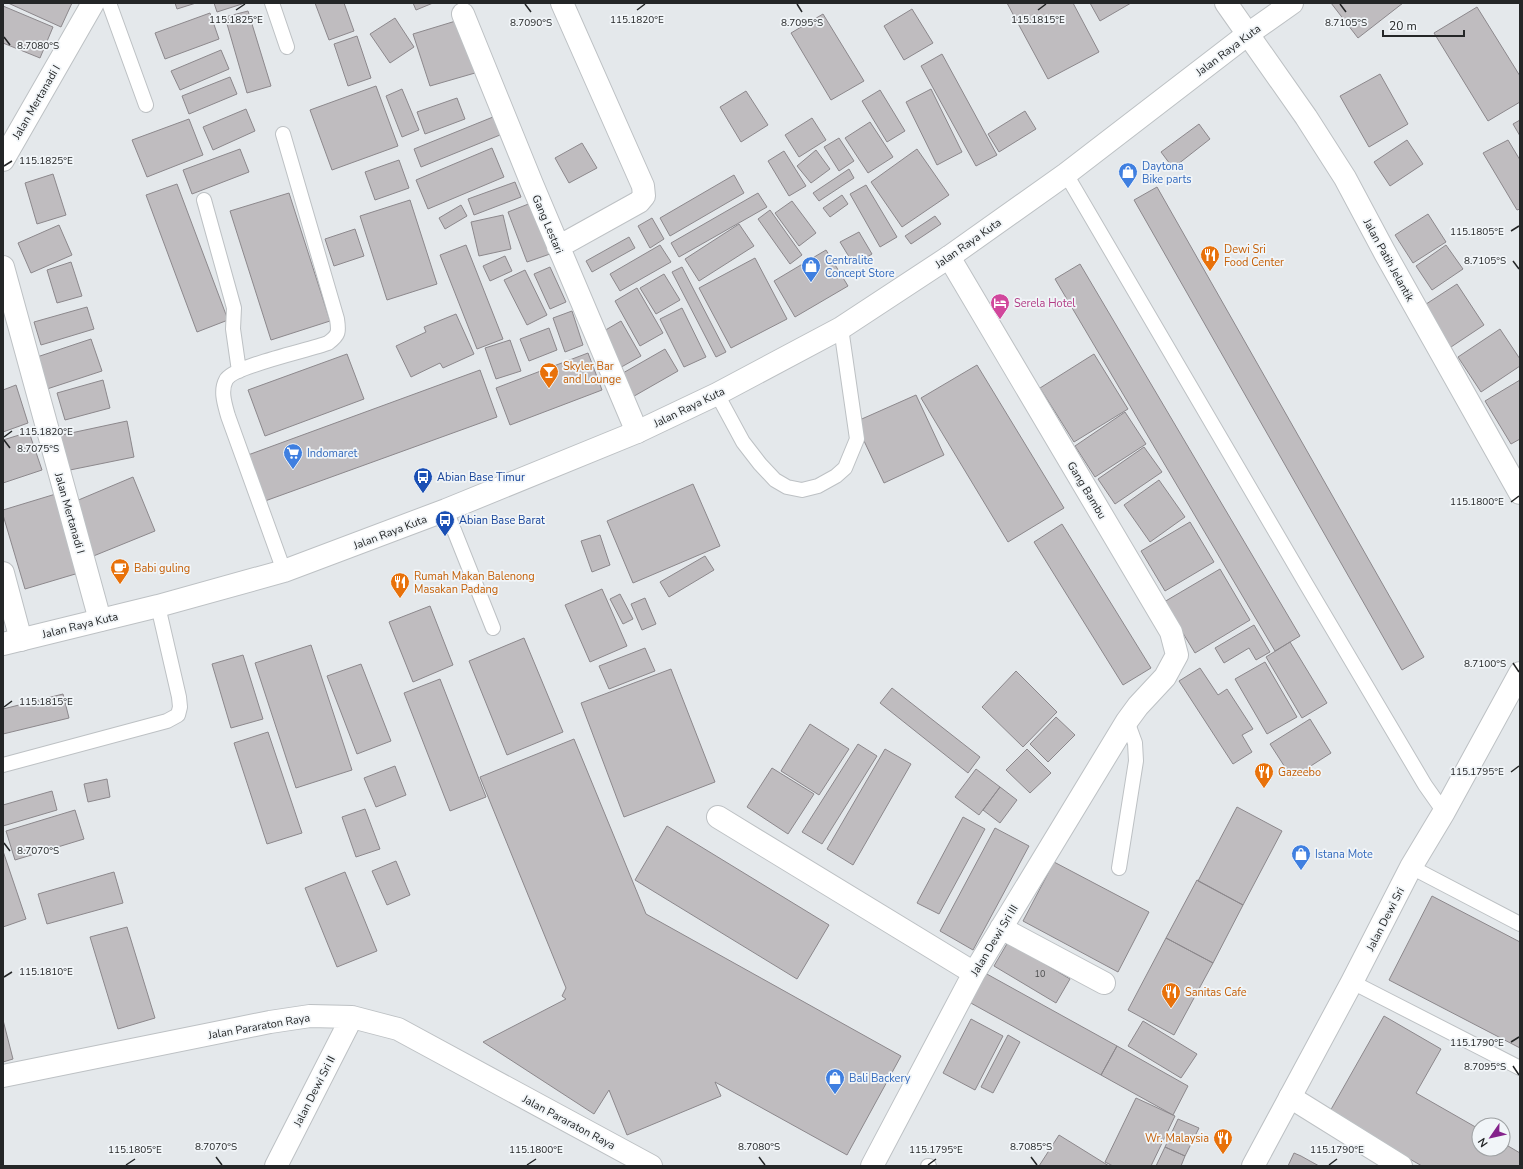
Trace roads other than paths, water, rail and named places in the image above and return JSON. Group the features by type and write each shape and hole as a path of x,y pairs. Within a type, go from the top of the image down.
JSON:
{"street":[{"name":"Jalan Mertanadi I","path":"3,160 93,3"},
{"path":"558,247 639,202 644,196 643,186 562,3"},
{"name":"Jalan Patih Jelantik","path":"1226,3 1306,117 1345,178 1385,253 1519,489"},
{"name":"Jalan Raya Kuta","path":"12,642 158,606 284,571 446,510 637,432 717,394 841,328 950,257 1066,174 1248,34 1292,3"},
{"name":"Gang Lestari","path":"463,14 558,247 637,432"},
{"name":"Gang Bambu","path":"950,257 1171,632 1176,655 1165,677 1138,706 1127,721"},
{"name":"Jalan Mertanadi I","path":"3,267 100,620"},
{"path":"3,573 12,642"},
{"name":"Jalan Dewi Sri","path":"1253,1166 1352,982 1411,867 1444,812 1520,673"},
{"name":"Jalan Dewi Sri III","path":"872,1166 974,973 1127,721"},
{"path":"718,816 974,973"},
{"path":"1001,928 1104,983"},
{"name":"Jalan Pararaton Raya","path":"3,1076 270,1022 310,1016 352,1017 398,1029 649,1166"},
{"name":"Jalan Dewi Sri II","path":"276,1166 352,1017"},
{"path":"1290,1097 1402,1166"}],"lane":[{"path":"109,3 146,105"},
{"path":"272,3 286,46"},
{"path":"283,134 339,330 335,337 328,343 252,366 231,375 226,379 223,397 228,416 284,571"},
{"path":"1066,174 1425,785 1444,812"},
{"path":"204,200 234,308 233,330 239,371"},
{"path":"717,394 743,442 775,480 787,487 802,490 818,486 836,476 846,468 857,439 841,328"},
{"path":"446,510 492,628"},
{"path":"3,765 167,721 178,715 180,697 158,606"},
{"path":"1118,868 1136,761 1135,744 1127,721"},
{"path":"1411,867 1520,924"},
{"path":"1352,982 1520,1068"}],"place":[{"name":"Daytona Bike parts","path":"1128,189"},
{"name":"Dewi Sri Food Center","path":"1210,272"},
{"name":"Centralite Concept Store","path":"811,283"},
{"name":"Serela Hotel","path":"1000,320"},
{"name":"Skyler Bar and Lounge","path":"549,389"},
{"name":"Indomaret","path":"293,470"},
{"name":"Abian Base Timur","path":"423,494"},
{"name":"Abian Base Barat","path":"445,537"},
{"name":"Babi guling","path":"120,585"},
{"name":"Rumah Makan Balenong Masakan Padang","path":"400,599"},
{"name":"Gazeebo","path":"1264,789"},
{"name":"Istana Mote","path":"1301,871"},
{"name":"Sanitas Cafe","path":"1171,1009"},
{"name":"Bali Backery","path":"835,1095"},
{"name":"Wr. Malaysia","path":"1223,1155"}]}
